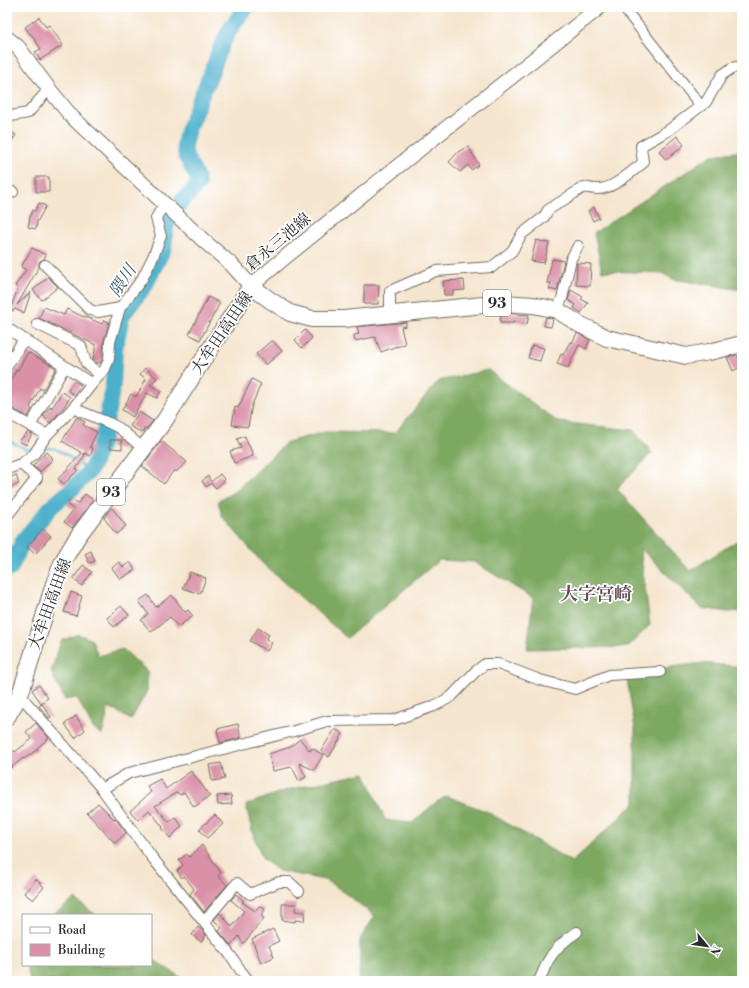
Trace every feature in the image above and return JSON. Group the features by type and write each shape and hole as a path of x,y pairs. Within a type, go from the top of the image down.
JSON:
{"main road":[{"name":"倉永三池線","path":"7,38 18,47 72,117 204,241 231,264 251,286 366,192 600,7"},
{"name":"大牟田高田線","path":"7,717 20,695 54,584 63,561 78,536 165,420 251,286 290,313 312,318 344,318 502,303 533,305 557,310 578,324 607,338 686,356 742,344"}],"street":[{"path":"623,7 701,106"},
{"path":"390,314 390,291 436,271 492,267 512,251 522,234 544,217 548,210 584,187 597,189 606,188 614,184 643,163 641,146 669,130 706,102 722,74 732,68 742,66"},
{"path":"7,119 11,116 28,113 49,89"},
{"path":"7,469 21,464 38,449 47,435 105,369 110,342 120,308 142,279 161,236 156,218 164,204"},
{"path":"557,310 562,299 571,259 578,246"},
{"path":"45,265 90,310 98,312 120,308"},
{"path":"37,324 81,346 86,363 100,375"},
{"path":"7,328 92,384"},
{"path":"7,366 24,339"},
{"path":"30,426 65,366"},
{"path":"72,408 119,428 144,449"},
{"path":"7,413 47,435"},
{"path":"7,516 37,478 21,464"},
{"path":"102,788 129,773 294,731 327,721 394,720 434,706 451,696 485,664 498,664 540,680 575,689 609,676 660,672"},
{"path":"20,695 102,788 151,856 231,956 249,981"},
{"path":"204,922 237,883 250,894 279,882 289,882 298,891"},
{"path":"539,981 548,960 556,949 562,942 577,932"}],"green space":[{"path":"742,151 742,290 672,279 662,273 602,271 594,233 712,155"},
{"path":"488,370 558,422 633,430 652,453 617,489 690,571 738,540 742,541 742,611 728,612 701,608 640,548 650,625 628,647 527,649 533,598 474,562 439,560 347,638 263,564 222,516 218,501 234,492 287,442 325,432 395,433 438,381"},
{"path":"78,634 92,640 98,656 123,649 148,672 147,691 131,720 109,707 102,735 93,728 77,698 65,700 51,672 61,641"},
{"path":"702,663 742,667 742,981 359,981 360,939 375,916 334,885 324,880 279,871 263,859 252,832 246,805 286,790 365,773 385,820 412,823 435,803 447,796 488,812 572,862 635,803 635,729 626,673"},
{"path":"75,899 95,914 54,914"},
{"path":"152,959 186,981 30,981 27,966 152,966"}],"building":[{"path":"39,17 46,27 49,25 63,45 40,60 35,52 41,49 25,27"},
{"path":"7,129 16,135 11,142 7,140"},
{"path":"677,136 684,145 666,160 659,151"},
{"path":"468,146 479,165 471,170 468,165 460,172 449,162 458,152"},
{"path":"36,177 49,177 49,192 36,192"},
{"path":"39,203 46,206 37,222 36,229 28,227 33,210 35,211"},
{"path":"594,207 599,218 593,221 588,211"},
{"path":"536,240 549,243 544,263 531,261"},
{"path":"32,248 46,255 44,259 40,261 39,267 17,305 31,292 24,313 14,309 13,311 10,310 18,288 15,286 26,270 21,267"},
{"path":"552,259 564,261 557,291 549,289 551,283 547,283"},
{"path":"577,263 591,264 590,286 576,285"},
{"path":"48,277 58,287 42,300 33,290"},
{"path":"464,280 465,290 453,291 453,295 444,295 443,281"},
{"path":"364,285 379,285 378,304 364,304"},
{"path":"571,290 583,297 581,299 588,303 581,313 574,308 576,305 568,300"},
{"path":"208,297 220,303 200,340 189,334"},
{"path":"44,307 64,315 67,309 102,324 104,320 109,322 104,340 103,358 100,363 93,360 96,345 39,318"},
{"path":"501,313 529,315 527,324 514,321 514,323 500,323"},
{"path":"546,317 553,319 551,327 544,326"},
{"path":"406,322 406,326 401,327 405,344 397,347 381,352 375,337 355,341 354,335 359,334 357,327"},
{"path":"305,330 312,338 302,348 295,340"},
{"path":"577,333 590,340 586,349 579,345 568,368 557,364 561,354 563,355"},
{"path":"272,340 282,351 266,365 256,354"},
{"path":"532,345 544,348 540,361 528,358"},
{"path":"28,352 56,368 43,390 40,388 30,407 32,409 28,417 10,407 7,407 7,386"},
{"path":"737,355 742,366 733,371 727,357"},
{"path":"145,368 157,378 150,385 161,391 157,398 147,393 133,417 122,410 131,394 136,397 146,379 140,374"},
{"path":"252,379 261,384 252,405 248,427 232,425 235,407 238,408"},
{"path":"74,381 81,385 75,395 68,391"},
{"path":"62,392 70,397 64,407 50,423 43,416 51,406 52,408"},
{"path":"139,412 153,421 142,433 130,426"},
{"path":"77,417 85,422 83,425 97,432 90,447 93,449 90,456 85,453 83,454 85,455 76,469 78,470 64,484 58,479 82,453 62,441"},
{"path":"28,432 32,434 26,445 19,441"},
{"path":"245,436 253,456 234,463 230,451 241,448 237,439"},
{"path":"110,440 122,440 122,449 110,448"},
{"path":"161,441 187,462 176,472 174,470 164,484 142,466"},
{"path":"46,452 53,459 40,472 33,466"},
{"path":"220,474 225,480 216,488 211,483 206,487 202,481 208,476 211,482"},
{"path":"16,475 19,484 7,489 7,479"},
{"path":"85,494 93,500 72,528 64,522 74,509 67,505 71,499 78,503"},
{"path":"112,508 126,526 116,534 104,518"},
{"path":"43,529 51,536 35,554 27,547"},
{"path":"91,551 95,561 89,563 85,554"},
{"path":"119,562 123,567 130,562 135,570 120,579 112,568"},
{"path":"83,565 92,572 82,586 73,579"},
{"path":"190,572 206,578 200,594 183,588"},
{"path":"71,592 82,596 76,616 64,612"},
{"path":"148,595 156,607 172,595 185,612 188,610 193,616 178,627 170,617 151,632 141,620 148,614 139,601"},
{"path":"121,606 129,615 114,627 107,618"},
{"path":"258,628 269,635 266,639 272,643 267,651 250,641"},
{"path":"39,685 48,698 41,703 32,690"},
{"path":"42,704 51,717 49,718 39,706"},
{"path":"76,716 85,730 75,738 65,724"},
{"path":"36,723 49,738 37,748 38,749 24,759 23,758 7,771 7,755 13,750 15,752 32,739 26,732"},
{"path":"238,724 241,738 220,743 217,729"},
{"path":"335,729 343,734 329,757 321,751"},
{"path":"300,739 310,751 312,748 323,755 314,770 299,763 306,777 299,781 292,767 273,771 269,754 290,747"},
{"path":"221,763 225,779 212,781 209,765"},
{"path":"191,771 210,796 194,807 184,792 180,795 177,792 155,806 169,822 175,817 182,826 170,838 149,810 138,820 130,811 151,792 147,786 160,779 166,789"},
{"path":"231,795 232,804 218,805 217,796"},
{"path":"98,803 114,819 115,818 126,833 115,843 87,813"},
{"path":"215,815 223,824 207,838 199,829"},
{"path":"202,845 221,873 218,876 227,885 204,912 190,894 194,889 184,876 182,878 177,871 183,865 179,860 187,854 189,857"},
{"path":"36,879 44,887 33,900 24,893"},
{"path":"236,894 244,901 242,902 255,911 259,906 265,909 261,916 264,918 243,944 239,936 231,946 219,931 222,928 214,920 220,913 232,927 244,911 231,900"},
{"path":"282,904 296,904 295,911 305,912 304,921 295,920 295,922 282,920"},
{"path":"198,927 206,935 201,942 192,935"},
{"path":"273,929 279,941 269,946 274,957 261,963 252,939"}],"waterway":[{"name":"隈川","path":"7,570 10,569 24,539 51,507 71,490 89,472 93,465 103,438 113,384 115,349 122,316 145,286 164,248 166,225 182,201 198,185 197,177 186,157 184,144 188,129 224,40 232,26 247,7"},
{"path":"7,440 28,450 34,449"},
{"path":"41,449 51,448 60,451 89,472"}],"district":[{"name":"大字宮崎","path":"596,594"}]}
